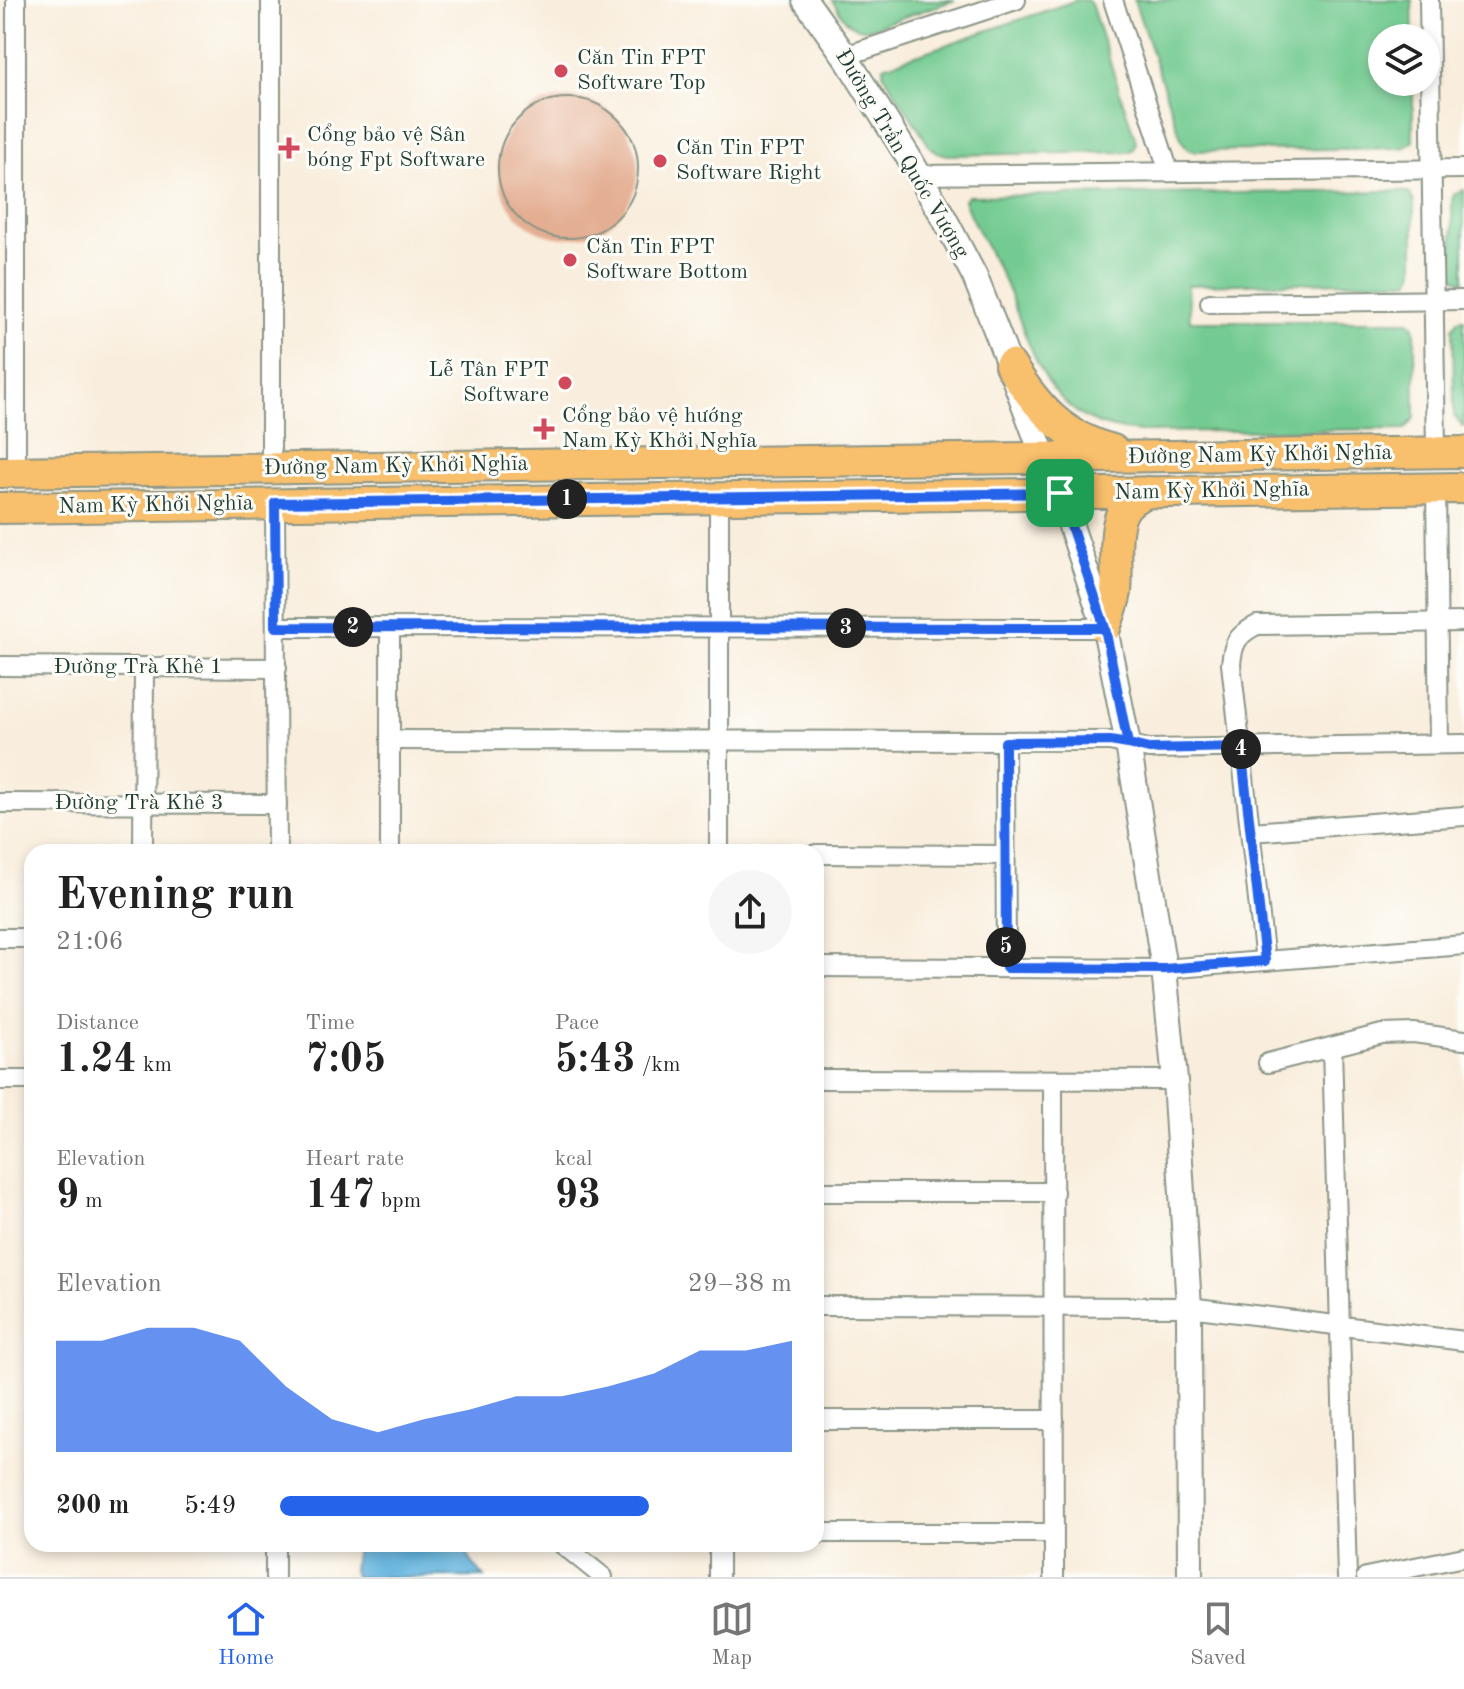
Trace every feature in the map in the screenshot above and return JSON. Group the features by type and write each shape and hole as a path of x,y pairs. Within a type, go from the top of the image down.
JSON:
{"main road":[{"path":"1010,365 1039,406 1062,427 1092,443 1142,456"},
{"name":"Đường Nam Kỳ Khởi Nghĩa","path":"8,472 1450,452"},
{"name":"Nam Kỳ Khởi Nghĩa","path":"0,508 1450,488"},
{"path":"1105,628 1115,595 1121,514 1136,497 1148,492"}],"street":[{"path":"8,472 16,0"},
{"path":"271,0 271,468"},
{"name":"Đường Trần Quốc Vượng","path":"805,0 845,56 919,175 975,277 1060,493 1105,628 1128,744 1164,969 1175,1080 1189,1307 1190,1577"},
{"path":"845,56 1016,0"},
{"path":"1113,0 1169,172"},
{"path":"1429,0 1433,300 1450,452"},
{"path":"919,175 1464,169"},
{"path":"1210,303 1464,300"},
{"path":"1439,744 1438,623 1450,488"},
{"path":"719,497 719,844"},
{"path":"275,503 277,844"},
{"path":"1265,961 1231,664 1236,641 1245,631 1257,625 1464,622"},
{"path":"276,627 1105,628"},
{"path":"390,627 390,844"},
{"name":"Đường Trà Khê 1","path":"0,666 277,668"},
{"path":"143,844 144,667"},
{"path":"391,740 1110,741 1149,749 1464,744"},
{"path":"1005,742 1006,968"},
{"name":"Đường Trà Khê 3","path":"0,803 277,804"},
{"path":"1251,832 1464,816"},
{"path":"824,854 1006,855"},
{"path":"0,938 24,938"},
{"path":"824,967 1164,969 1464,945"},
{"path":"1268,1063 1398,1032 1464,1040"},
{"path":"1332,1047 1347,1577"},
{"path":"824,1079 1175,1080"},
{"path":"0,1080 24,1080"},
{"path":"1053,1080 1054,1577"},
{"path":"824,1192 1054,1192"},
{"path":"824,1306 1189,1307 1464,1341"},
{"path":"824,1420 1054,1420"},
{"path":"824,1533 1054,1533"},
{"path":"275,1552 275,1577"},
{"path":"572,1552 603,1577"},
{"path":"719,1552 719,1577"},
{"path":"1366,1577 1464,1557"}],"green space":[{"path":"832,0 955,0 861,29 850,24"},
{"path":"1077,0 1087,0 1091,4 1136,141 1134,149 1129,152 947,155 930,147 883,73 884,66"},
{"path":"1134,0 1412,0 1413,24 1368,24 1368,96 1413,96 1413,141 1405,147 1194,151 1189,150 1182,141"},
{"path":"1464,190 1464,281 1457,279 1453,272 1452,201 1454,194"},
{"path":"1402,191 1410,194 1414,202 1414,274 1409,281 1188,285 1190,321 1409,321 1415,331 1415,418 1405,429 1140,432 1113,428 1077,413 1061,399 1038,364 1005,283 964,200 968,196"},
{"path":"1464,319 1463,427 1454,416 1453,328 1458,320"}],"water":[{"path":"355,1552 467,1552 484,1577 355,1577"}],"building":[{"path":"568,98 595,103 618,118 633,141 638,168 633,195 618,218 595,233 568,238 541,233 518,218 503,195 498,168 503,141 518,118 541,103"}],"place":[{"name":"Căn Tin FPT Software Top","path":"561,71"},
{"name":"Cổng bảo vệ Sân bóng Fpt Software","path":"289,148"},
{"name":"Căn Tin FPT Software Right","path":"660,161"},
{"name":"Căn Tin FPT Software Bottom","path":"570,260"},
{"name":"Lễ Tân FPT Software","path":"565,383"},
{"name":"Cổng bảo vệ hướng Nam Kỳ Khởi Nghĩa","path":"544,429"}],"route":[{"path":"1060,493 275,503 276,627 1105,628 1128,744 1149,749 1241,747 1265,961 1164,969 1006,968 1005,742 1110,741 1128,744 1105,628 1060,493"}]}
